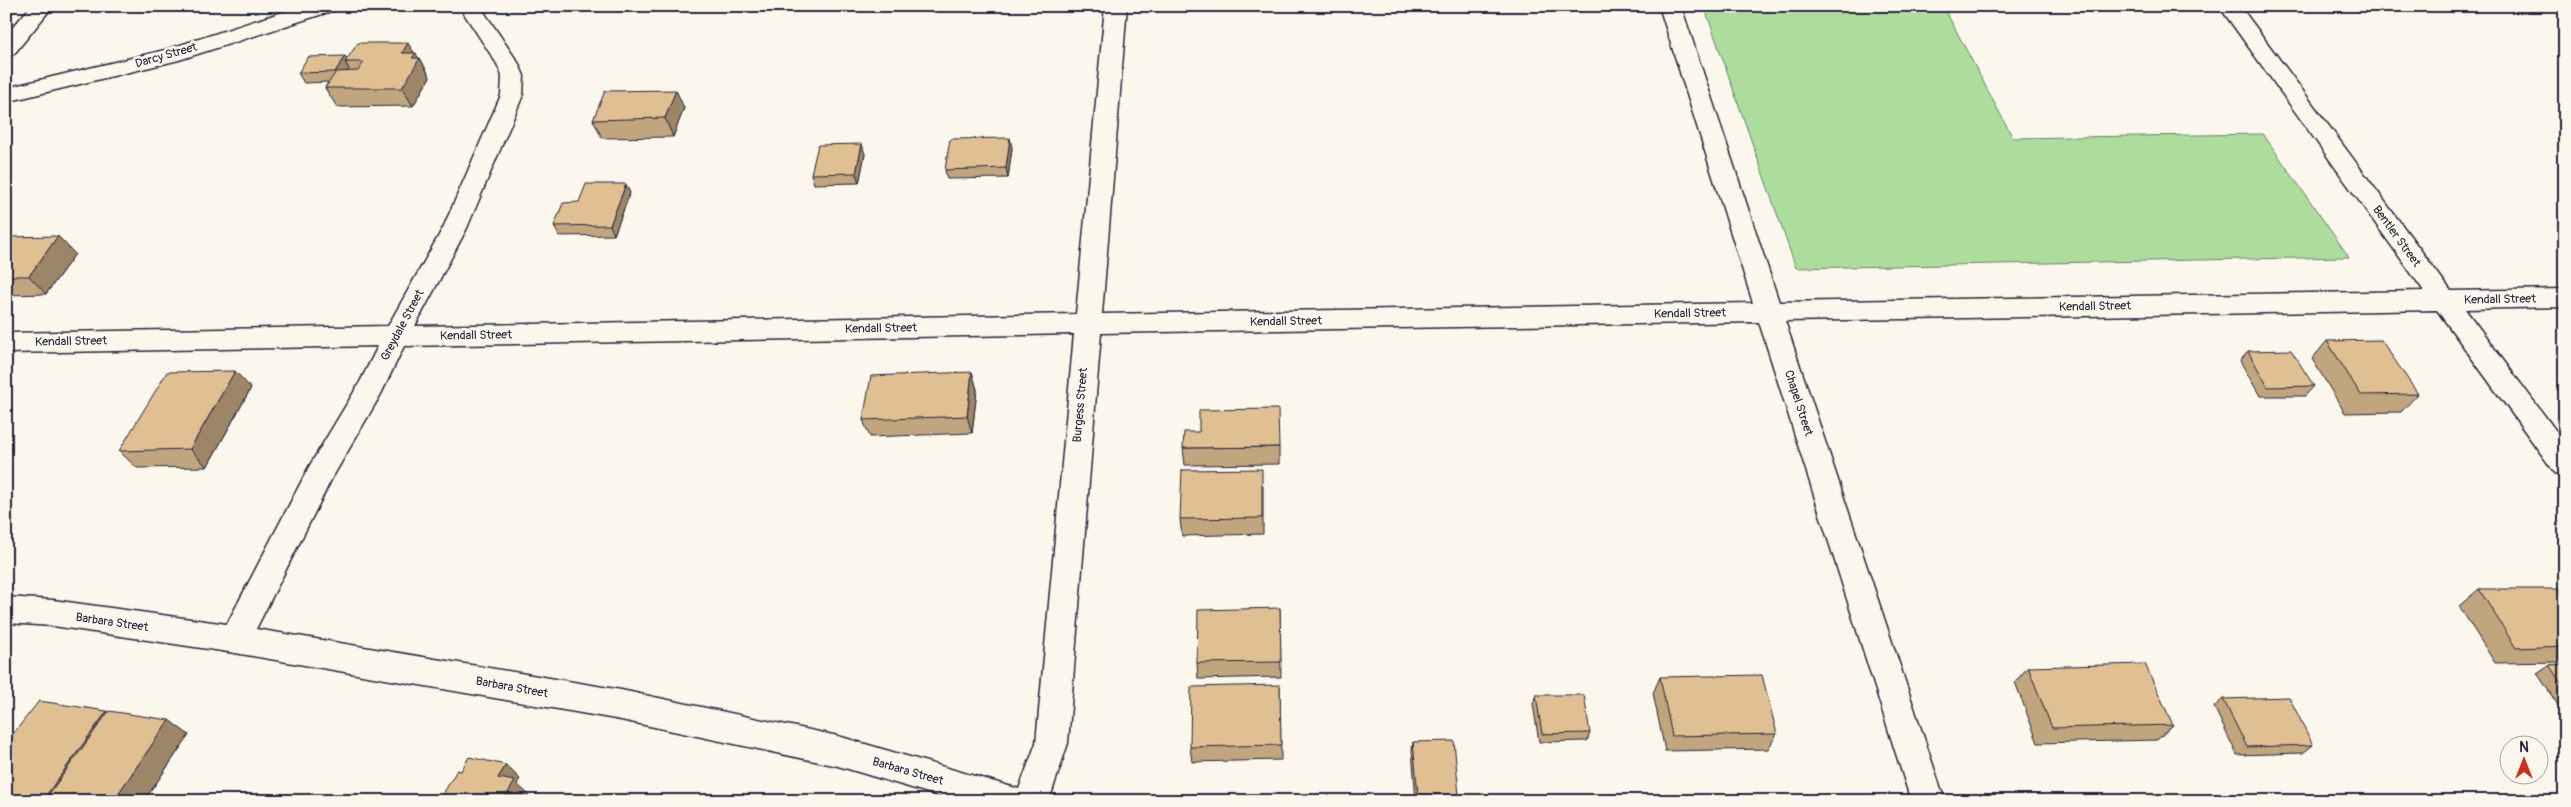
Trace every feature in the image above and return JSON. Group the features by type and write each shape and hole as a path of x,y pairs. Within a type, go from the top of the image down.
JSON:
{"street":[{"path":"6,49 43,6"},
{"name":"Darcy Street","path":"6,95 171,55 324,6"},
{"name":"Greydale Street","path":"235,639 320,473 371,386 455,228 512,95 513,76 508,64 469,6"},
{"name":"Burgess Street","path":"1032,801 1052,743 1116,6"},
{"name":"Chapel Street","path":"1670,6 1928,801"},
{"name":"Bentler Street","path":"2229,6 2565,465"},
{"name":"Kendall Street","path":"6,342 1087,325 2565,298"},
{"name":"Barbara Street","path":"6,610 53,613 235,639 621,705 838,751 1010,801"}],"green space":[{"path":"1704,6 1943,6 2013,138 2263,134 2349,257 1796,268"}],"building":[{"path":"358,43 408,43 402,53 416,53 412,58 420,58 402,88 325,88 336,72 358,71 364,62 345,62"},
{"path":"345,56 335,72 298,73 308,57"},
{"path":"676,90 665,118 593,120 605,91"},
{"path":"1010,138 1006,168 945,170 950,139"},
{"path":"862,144 856,173 811,174 818,145"},
{"path":"586,184 626,184 610,225 554,226 563,203 579,202"},
{"path":"58,236 29,276 6,276 6,237"},
{"path":"2381,340 2418,394 2361,395 2327,341"},
{"path":"2291,350 2314,386 2268,387 2248,351"},
{"path":"235,371 190,449 119,451 167,372"},
{"path":"972,372 967,416 863,420 871,376"},
{"path":"1278,409 1279,447 1183,448 1184,432 1199,432 1199,410"},
{"path":"1262,469 1262,518 1180,519 1182,470"},
{"path":"2479,589 2558,589 2565,598 2565,646 2516,648"},
{"path":"1280,608 1281,662 1197,663 1198,610"},
{"path":"2145,664 2173,725 2052,728 2028,667"},
{"path":"2565,664 2565,689 2549,665"},
{"path":"1762,675 1777,734 1672,736 1660,677"},
{"path":"1280,685 1281,745 1190,747 1191,687"},
{"path":"1536,695 1584,695 1590,733 1542,734"},
{"path":"2289,697 2313,745 2247,747 2223,699"},
{"path":"39,701 107,711 42,801 6,799 6,743"},
{"path":"109,711 169,720 113,801 44,801"},
{"path":"1454,741 1459,795 1418,795 1413,742"},
{"path":"469,757 506,765 498,778 515,781 503,801 439,801 457,770 461,771"}]}
